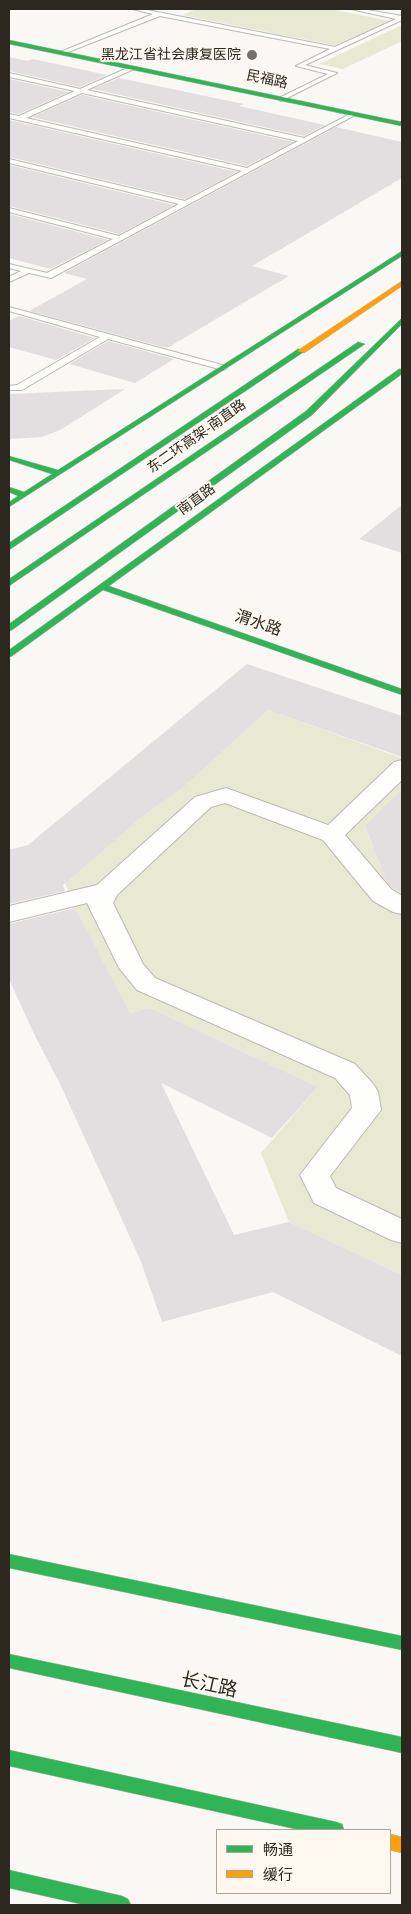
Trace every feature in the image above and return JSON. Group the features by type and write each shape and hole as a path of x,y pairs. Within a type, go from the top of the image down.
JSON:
{"main road":[{"name":"民福路","path":"9,42 402,124"},
{"path":"9,505 402,253"},
{"name":"东二环高架-南直路","path":"9,547 402,283"},
{"path":"253,369 373,302"},
{"path":"9,628 309,413 402,318"},
{"name":"东二环高架-南直路","path":"9,583 402,318"},
{"name":"南直路","path":"9,654 402,371"},
{"path":"9,458 58,473"},
{"path":"9,489 24,494"},
{"name":"渭水路","path":"102,587 402,692"},
{"path":"9,1561 402,1643"},
{"name":"长江路","path":"9,1661 402,1745"},
{"path":"9,1758 331,1829"},
{"path":"9,1879 122,1905"}],"street":[{"path":"332,834 402,767"},
{"path":"402,906 382,895 332,834 226,795 203,802 106,891 100,903 132,968 146,984 345,1071 364,1092 367,1110 315,1175 325,1195 402,1232"},
{"path":"9,914 106,891"}],"lane":[{"path":"135,9 336,49"},
{"path":"354,9 402,18"},
{"path":"62,53 159,14"},
{"path":"281,99 334,73 299,66 402,18"},
{"path":"9,123 132,68"},
{"path":"9,75 304,140"},
{"path":"9,266 48,276 354,114"},
{"path":"9,116 248,170"},
{"path":"9,161 186,203"},
{"path":"9,210 119,238"},
{"path":"9,280 28,271"},
{"path":"9,309 224,368"},
{"path":"9,388 19,388 107,336"}],"green space":[{"path":"197,9 330,9 390,21 338,46 182,15"},
{"path":"402,25 402,41 343,69 319,64"},
{"path":"268,710 402,758 402,789 365,827 382,869 402,867 402,1275 289,1222 261,1153 318,1087 150,1008 130,1013 79,917 63,878 75,874 142,817 181,788"}],"building":[{"path":"9,57 28,61 33,59 107,75 80,87 9,71"},
{"path":"119,78 244,104 239,106 325,125 304,136 93,89"},
{"path":"9,79 69,92 19,114 9,112"},
{"path":"82,95 293,142 247,166 32,117"},
{"path":"9,120 237,172 185,199 9,157"},
{"path":"336,127 402,142 402,178 252,266 289,276 167,348 29,311 87,279 64,273"},
{"path":"9,165 174,205 119,234 9,206"},
{"path":"9,214 108,240 50,269 9,258"},
{"path":"19,316 95,338 56,360 9,347 9,321"},
{"path":"108,341 174,359 135,383 69,364"},
{"path":"125,389 62,429 42,437 9,439 9,394"},
{"path":"402,505 402,553 359,539"},
{"path":"247,664 402,716 402,757 268,710 182,788 142,817 63,885 65,891 9,904 9,850 28,845"},
{"path":"402,789 402,894 387,882 365,826"},
{"path":"75,908 130,1013 150,1008 318,1087 272,1138 161,1083 234,1235 289,1222 402,1275 402,1356 273,1292 162,1322 140,1259 60,1084 35,1036 9,979 9,924"}],"traffic: fast":[{"path":"9,42 402,124"},
{"path":"9,505 402,253"},
{"path":"9,628 309,413 402,320"},
{"path":"9,583 361,344"},
{"path":"9,547 301,351"},
{"path":"9,654 402,371"},
{"path":"9,458 58,473"},
{"path":"9,489 24,495"},
{"path":"102,587 402,692"},
{"path":"9,1561 402,1643"},
{"path":"9,1661 402,1745"},
{"path":"9,1758 331,1829"},
{"path":"9,1879 122,1905"}],"traffic: slow":[{"path":"301,351 402,283"},
{"path":"391,1842 402,1845"}],"place":[{"name":"黑龙江省社会康复医院","path":"252,55"}]}
